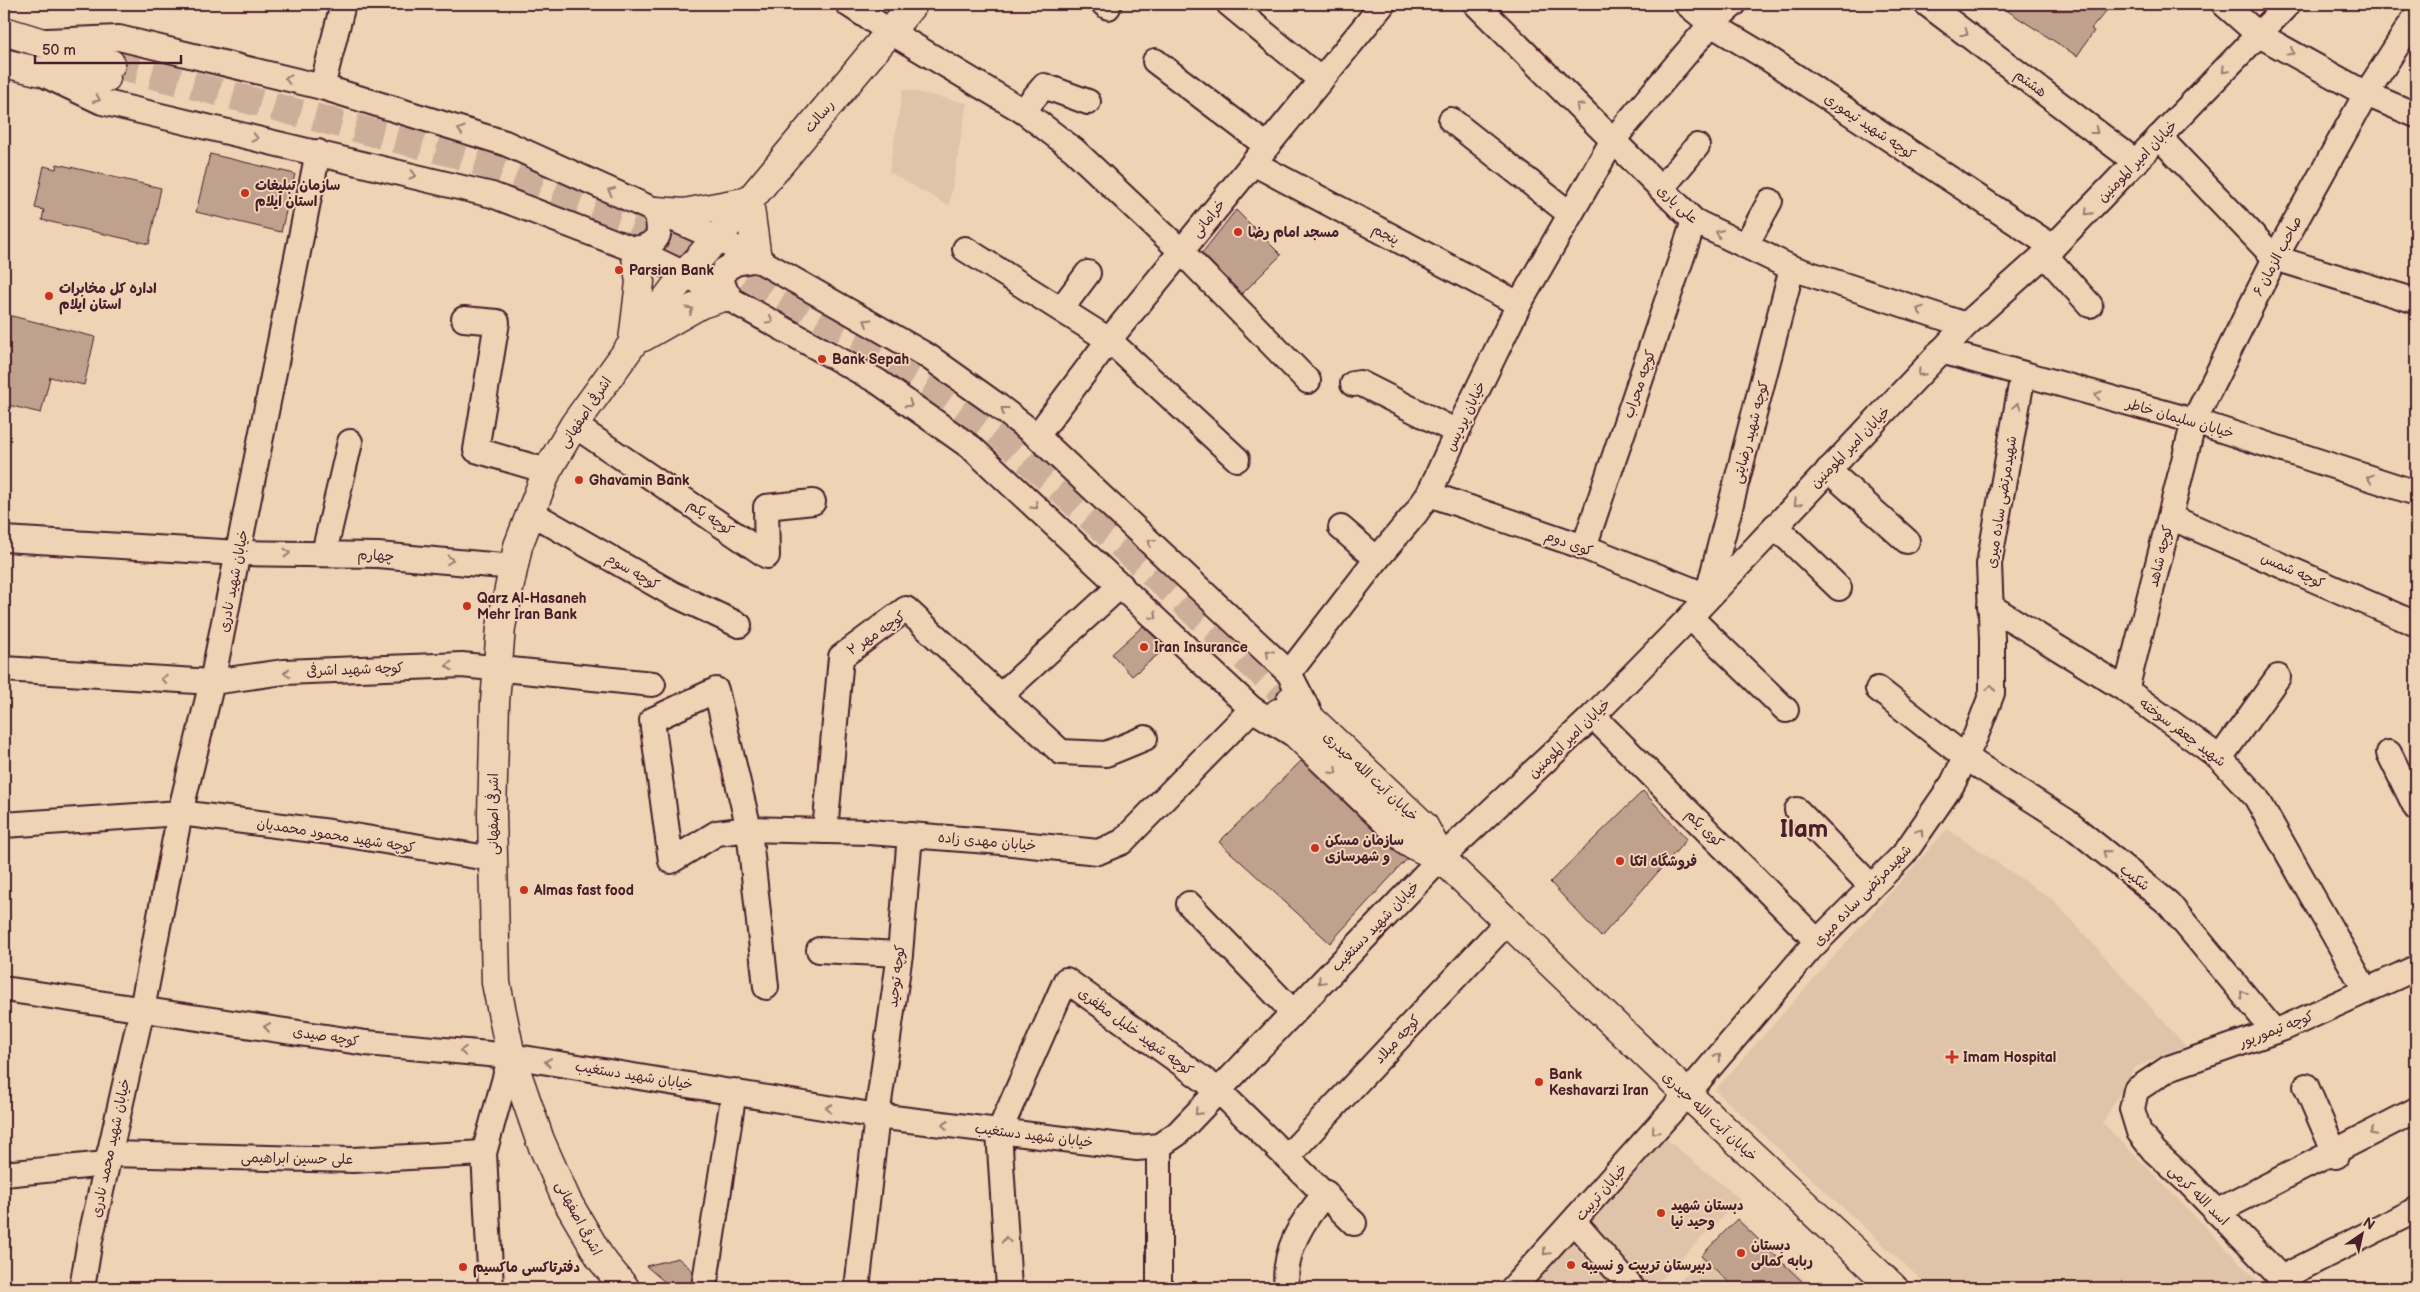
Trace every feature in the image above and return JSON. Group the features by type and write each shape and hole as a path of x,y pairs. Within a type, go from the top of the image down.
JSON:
{"main road":[{"name":"رسالت","path":"685,274 913,4"},
{"path":"4,31 43,41 108,71 37,71 4,63"},
{"path":"656,211 684,213 749,200 757,259"},
{"path":"633,343 640,282 635,250"},
{"name":"اشرفی اصفهانی","path":"625,1288 601,1259 567,1201 540,1140 511,1056 496,983 493,859 495,702 501,627 514,567 530,512 547,471 574,425 685,274"},
{"path":"633,343 701,304 727,296"},
{"name":"خیابان آیت الله حیدری","path":"1274,707 1307,730 1424,826 1440,858 1894,1288"}],"street":[{"path":"322,87 343,4"},
{"path":"848,4 889,31 1023,111 1074,150 1181,251 1308,381"},
{"path":"1229,4 1321,80"},
{"name":"خرامانی","path":"1037,436 1109,340 1382,4"},
{"name":"علی یاری","path":"1476,4 1694,221 1792,268 1966,325"},
{"name":"کوچه شهید تیموری","path":"1687,4 1711,24 1769,59 2049,251 2090,305"},
{"name":"خیابان پردیس","path":"1289,673 1429,494 1519,304 1614,140 1711,24 1734,4"},
{"name":"هشتم","path":"1927,4 2136,162"},
{"path":"2224,4 2260,35 2366,94 2416,115"},
{"name":"خیابان امیر المومنین","path":"1440,858 1593,716 1690,617 1966,325 2049,251 2288,4"},
{"name":"صاحب الزمان ۶","path":"2194,421 2275,258 2366,94 2416,16"},
{"path":"43,41 120,38 322,87 505,143 716,238 757,259 929,357 1037,436 1289,673 1307,730"},
{"name":"پنجم","path":"1155,61 1260,155 1519,304"},
{"path":"37,71 102,102 492,194 635,250 685,274 877,381 972,448 1121,585 1274,707 1307,730"},
{"path":"1023,111 1044,86 1088,102"},
{"path":"1451,120 1570,214"},
{"path":"2159,138 2275,258 2416,300"},
{"path":"1661,189 1697,146"},
{"name":"خیابان شهید نادری","path":"142,1009 180,813 212,682 239,553 318,152"},
{"path":"1746,245 1770,201"},
{"path":"635,250 652,244 656,239 660,229 656,211"},
{"name":"کوچه محراب","path":"1584,547 1694,221"},
{"path":"965,249 1109,340 1237,459"},
{"path":"727,296 722,280 724,270 736,263 757,259"},
{"name":"کوچه شهید رضایتی","path":"1708,596 1792,268"},
{"path":"1061,310 1088,273"},
{"path":"464,319 497,322 476,450 547,471"},
{"name":"خیابان سلیمان خاطر","path":"1941,351 2194,421 2416,493"},
{"name":"شهیدمرتضی ساده میری","path":"1687,1094 1817,941 1904,854 1953,783 1992,693 1989,564 2023,374"},
{"path":"1353,384 1360,383 1457,432"},
{"name":"کوچه شاهد","path":"2126,690 2194,421"},
{"name":"کوچه یکم","path":"574,425 767,556 766,506 813,502"},
{"path":"324,553 350,442"},
{"path":"1828,470 1907,541"},
{"name":"کوی دوم","path":"1429,494 1584,547 1708,596"},
{"name":"کوچه سوم","path":"530,512 672,593 739,626"},
{"name":"کوچه شمس","path":"2170,517 2416,624"},
{"path":"1775,526 1839,588"},
{"path":"1341,528 1377,559"},
{"name":"چهارم","path":"4,539 239,553 324,553 417,558 514,567"},
{"path":"1001,695 1121,585"},
{"name":"شهید جعفر سوخته","path":"1990,606 2126,690 2220,758 2256,797 2366,991"},
{"name":"کوچه مهر ۲","path":"826,831 841,657 906,609 1061,752 1106,754 1145,738"},
{"path":"1690,617 1786,710"},
{"name":"کوچه شهید اشرفی","path":"4,669 212,682 284,672 462,665 498,667 653,684"},
{"path":"2220,758 2278,677"},
{"name":"شکیب","path":"1878,689 1965,757 2066,821 2168,903 2274,1031"},
{"name":"خیابان مهدی زاده","path":"749,829 716,690 652,720 671,861 717,833 749,829 910,835 1098,852 1122,842 1274,707"},
{"name":"کوی یکم","path":"1593,716 1817,941"},
{"path":"2389,753 2416,808"},
{"path":"1796,810 1871,886"},
{"name":"کوچه شهید محمود محمدیان","path":"4,825 180,813 330,832 493,859"},
{"path":"749,829 766,987"},
{"name":"کوچه توحید","path":"857,1288 877,1116 900,954 910,835"},
{"name":"خیابان شهید دستغیب","path":"511,1056 877,1116 1137,1148 1159,1146 1177,1134 1292,1011 1440,858"},
{"path":"1190,904 1292,1011"},
{"name":"کوچه میلاد","path":"1287,1157 1507,922"},
{"path":"818,950 900,954"},
{"name":"کوچه تیمورپور","path":"2136,1090 2169,1068 2274,1031 2416,968"},
{"name":"کوچه شهید خلیل مظفری","path":"999,1132 1066,980 1218,1090"},
{"name":"کوچه صیدی","path":"4,989 366,1042 511,1056"},
{"name":"خیابان شهید محمد نادری","path":"82,1288 108,1159 142,1009"},
{"path":"491,1288 484,1153 511,1056"},
{"path":"2306,1086 2335,1154"},
{"path":"1218,1090 1354,1223"},
{"name":"اسد الله کرمی","path":"2136,1090 2132,1109 2139,1132 2154,1151 2286,1283"},
{"path":"704,1288 734,1092"},
{"name":"خیابان تربیت","path":"1513,1288 1687,1094"},
{"path":"2216,1212 2335,1154 2416,1110"},
{"path":"999,1132 1009,1288"},
{"path":"1158,1288 1159,1146"},
{"name":"علی حسین ابراهیمی","path":"4,1174 108,1159 353,1160 484,1153"},
{"path":"1287,1288 1285,1277 1291,1244 1313,1208 1326,1194"},
{"path":"2286,1283 2416,1210"},
{"path":"1574,1222 1632,1288"}],"shaded area":[{"path":"903,89 967,103 949,206 889,172"},
{"name":"Imam Hospital","path":"1947,829 2053,900 2186,1046 2134,1068 2103,1123 2265,1288 1930,1288 1715,1090"},
{"name":"دبستان شهید وحید نیا","path":"1665,1138 1740,1199 1652,1288 1633,1288 1583,1227"},
{"name":"دبستان ربابه کمالی","path":"1738,1219 1813,1288 1674,1288"},
{"name":"دبیرستان تربیت و نسیبه","path":"1570,1241 1615,1288 1530,1288"}],"building":[{"path":"1997,4 2112,4 2091,29 2094,31 2077,56"},
{"name":"سازمان تبلیغات استان ایلام","path":"210,154 295,174 281,232 196,212"},
{"path":"57,164 161,188 149,244 42,220 44,210 35,208 44,166 56,169"},
{"name":"مسجد امام رضا","path":"1236,210 1281,255 1242,294 1202,253"},
{"path":"4,314 95,337 84,385 50,377 41,413 4,404"},
{"name":"Iran Insurance","path":"1143,626 1166,648 1132,676 1112,654"},
{"name":"سازمان مسکن و شهرسازی","path":"1301,761 1398,854 1407,859 1330,943 1219,842"},
{"name":"فروشگاه اتکا","path":"1643,791 1687,839 1601,937 1550,882"},
{"name":"دبستان ربابه کمالی","path":"1737,1219 1809,1288 1735,1288 1701,1256"},
{"path":"678,1258 693,1271 691,1288 672,1288 646,1266"}],"tunnel":[{"path":"111,64 459,155 650,226 690,245 751,278 934,387 998,433 1291,700"}],"place":[{"name":"سازمان تبلیغات استان ایلام","path":"245,193"},
{"name":"مسجد امام رضا","path":"1238,232"},
{"name":"Parsian Bank","path":"619,270"},
{"name":"اداره کل مخابرات استان ایلام","path":"49,296"},
{"name":"Bank Sepah","path":"822,359"},
{"name":"Ghavamin Bank","path":"579,480"},
{"name":"Qarz Al-Hasaneh Mehr Iran Bank","path":"467,606"},
{"name":"Iran Insurance","path":"1144,647"},
{"name":"سازمان مسکن و شهرسازی","path":"1315,848"},
{"name":"فروشگاه اتکا","path":"1620,861"},
{"name":"Almas fast food","path":"524,890"},
{"name":"Imam Hospital","path":"1952,1057"},
{"name":"Bank Keshavarzi Iran","path":"1539,1082"},
{"name":"دبستان شهید وحید نیا","path":"1661,1213"},
{"name":"دبستان ربابه کمالی","path":"1741,1253"},
{"name":"دبیرستان تربیت و نسیبه","path":"1571,1265"},
{"name":"دفترتاکسی ماکسیم","path":"463,1267"}],"district":[{"name":"Ilam","path":"1804,829"}]}
